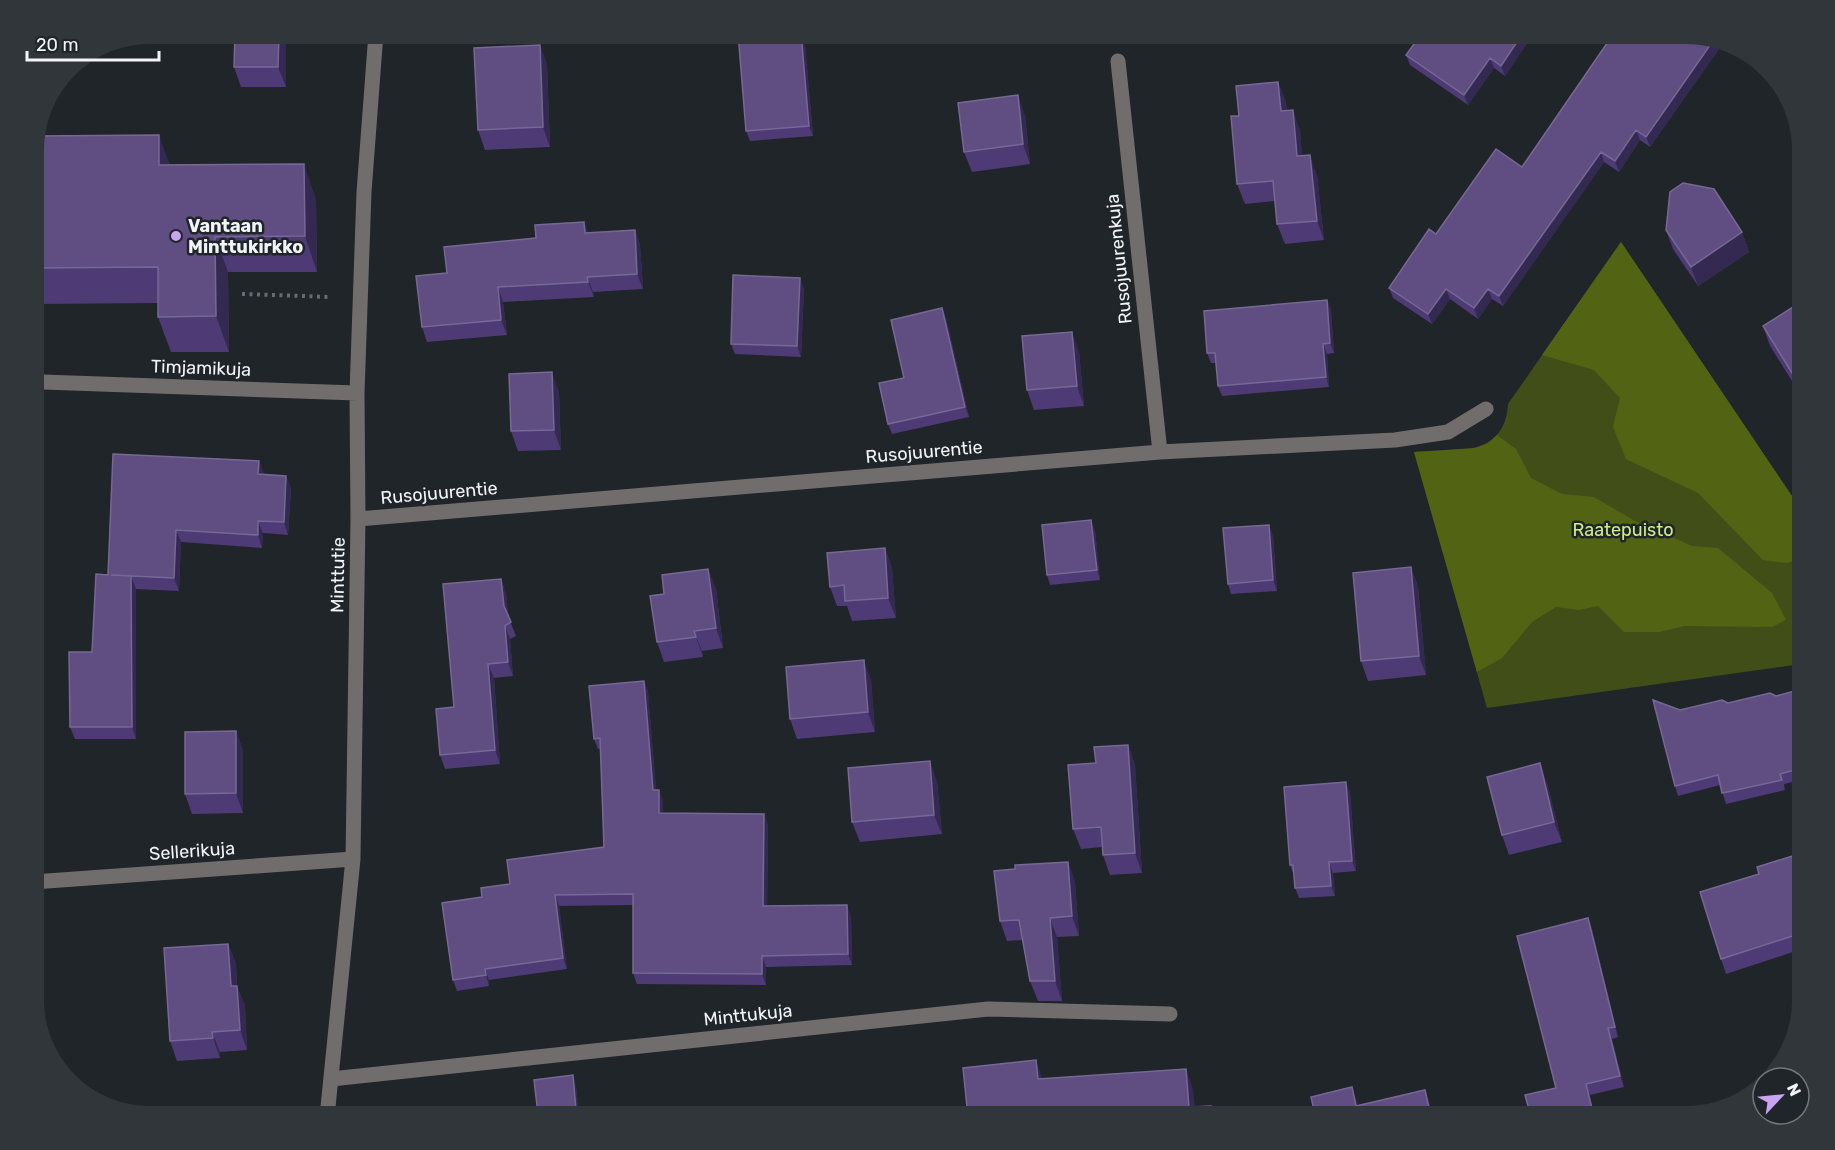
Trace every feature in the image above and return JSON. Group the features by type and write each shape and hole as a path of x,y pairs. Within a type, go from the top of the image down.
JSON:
{"street":[{"name":"Minttutie","path":"328,1106 353,859 358,519 357,393 364,192 375,44"},
{"name":"Rusojuurenkuja","path":"1118,62 1160,452"},
{"name":"Timjamikuja","path":"44,382 357,393"},
{"name":"Rusojuurentie","path":"358,519 1160,452 1395,440 1448,432 1486,409"},
{"name":"Sellerikuja","path":"44,881 353,859"},
{"name":"Minttukuja","path":"331,1079 987,1009 1170,1014"}],"path":[{"path":"242,294 362,298"}],"green space":[{"name":"Raatepuisto","path":"1621,242 1792,496 1792,665 1487,708 1414,452 1461,450 1475,448 1487,442 1498,434 1505,421 1508,404"},
{"path":"1621,242 1792,496 1792,562 1763,560 1698,493 1626,459 1613,427 1620,398 1594,370 1542,355"},
{"path":"1497,435 1516,449 1531,478 1562,494 1594,497 1633,520 1692,546 1718,548 1772,593 1786,620 1772,627 1684,626 1660,632 1624,632 1598,606 1579,610 1556,607 1532,622 1502,658 1477,672 1414,452 1475,448 1487,444"}],"building":[{"path":"235,44 279,44 278,67 234,67"},
{"path":"739,44 802,44 809,126 746,131"},
{"path":"1414,44 1516,44 1501,66 1490,58 1464,95 1406,55"},
{"path":"1606,44 1699,44 1709,46 1646,137 1636,130 1615,161 1601,152 1499,296 1488,289 1474,308 1446,289 1428,314 1389,288 1429,229 1436,234 1496,149 1522,167"},
{"path":"540,45 543,127 478,130 474,48"},
{"path":"1278,82 1281,111 1293,110 1297,156 1310,155 1317,221 1277,224 1273,181 1237,184 1231,116 1239,116 1236,86"},
{"path":"1018,95 1023,144 964,152 958,103"},
{"name":"Vantaan Minttukirkko","path":"159,135 159,165 304,164 305,236 215,237 216,316 158,317 158,267 44,268 45,136"},
{"path":"1683,183 1714,189 1742,232 1691,267 1666,230 1670,192"},
{"path":"584,222 585,233 635,230 637,274 587,277 588,282 498,287 501,320 422,327 416,276 447,273 444,247 536,238 535,225"},
{"path":"733,275 800,278 797,346 731,344"},
{"path":"1327,300 1330,343 1323,344 1326,377 1218,386 1215,353 1207,353 1204,311"},
{"path":"942,308 965,407 888,424 879,383 904,378 891,320"},
{"path":"1792,308 1792,373 1763,326"},
{"path":"1072,332 1077,386 1027,390 1022,336"},
{"path":"552,372 554,430 511,431 509,374"},
{"path":"113,454 259,461 258,474 286,476 284,522 258,521 258,535 176,530 174,578 111,575 131,576 132,727 70,727 69,652 92,652 96,574 108,575"},
{"path":"1091,520 1097,570 1047,575 1042,525"},
{"path":"1269,525 1273,580 1228,584 1223,528"},
{"path":"885,548 888,598 845,601 844,585 830,587 827,553"},
{"path":"1411,567 1419,656 1361,661 1353,573"},
{"path":"708,569 716,628 694,631 696,637 657,642 650,596 664,594 662,575"},
{"path":"501,579 504,606 511,622 505,626 508,662 488,664 495,750 440,755 436,709 454,707 443,584"},
{"path":"864,660 868,712 790,719 786,667"},
{"path":"644,681 653,790 659,790 659,813 764,814 763,906 847,905 848,954 762,956 762,974 633,973 633,894 555,895 563,958 485,969 486,975 453,980 442,903 482,897 481,888 510,884 507,860 604,847 600,738 594,739 589,686"},
{"path":"1792,692 1792,771 1780,774 1782,780 1722,793 1718,775 1675,786 1653,700 1680,710 1722,700 1728,703 1770,693 1776,696"},
{"path":"236,731 236,793 185,794 185,732"},
{"path":"1128,745 1135,853 1103,855 1101,827 1073,829 1068,765 1096,763 1094,747"},
{"path":"930,761 934,815 852,822 848,768"},
{"path":"1540,763 1554,822 1502,835 1487,777"},
{"path":"1346,782 1352,861 1329,862 1331,886 1295,888 1293,865 1290,865 1284,787"},
{"path":"1792,856 1792,936 1721,959 1700,892 1759,874 1757,867"},
{"path":"1068,862 1072,916 1050,918 1055,981 1030,981 1019,920 1000,921 994,871 1015,869 1015,865"},
{"path":"1588,918 1615,1027 1608,1028 1620,1076 1586,1084 1591,1106 1528,1106 1525,1095 1556,1088 1517,936"},
{"path":"228,944 231,986 237,986 240,1030 212,1032 213,1038 170,1041 164,948"},
{"path":"1036,1060 1038,1079 1186,1069 1189,1106 967,1106 963,1068"},
{"path":"573,1075 576,1106 537,1106 534,1080"},
{"path":"1352,1087 1356,1106 1313,1106 1311,1097"},
{"path":"1425,1090 1429,1106 1356,1106"}],"place":[{"name":"Vantaan Minttukirkko","path":"176,236"}]}
